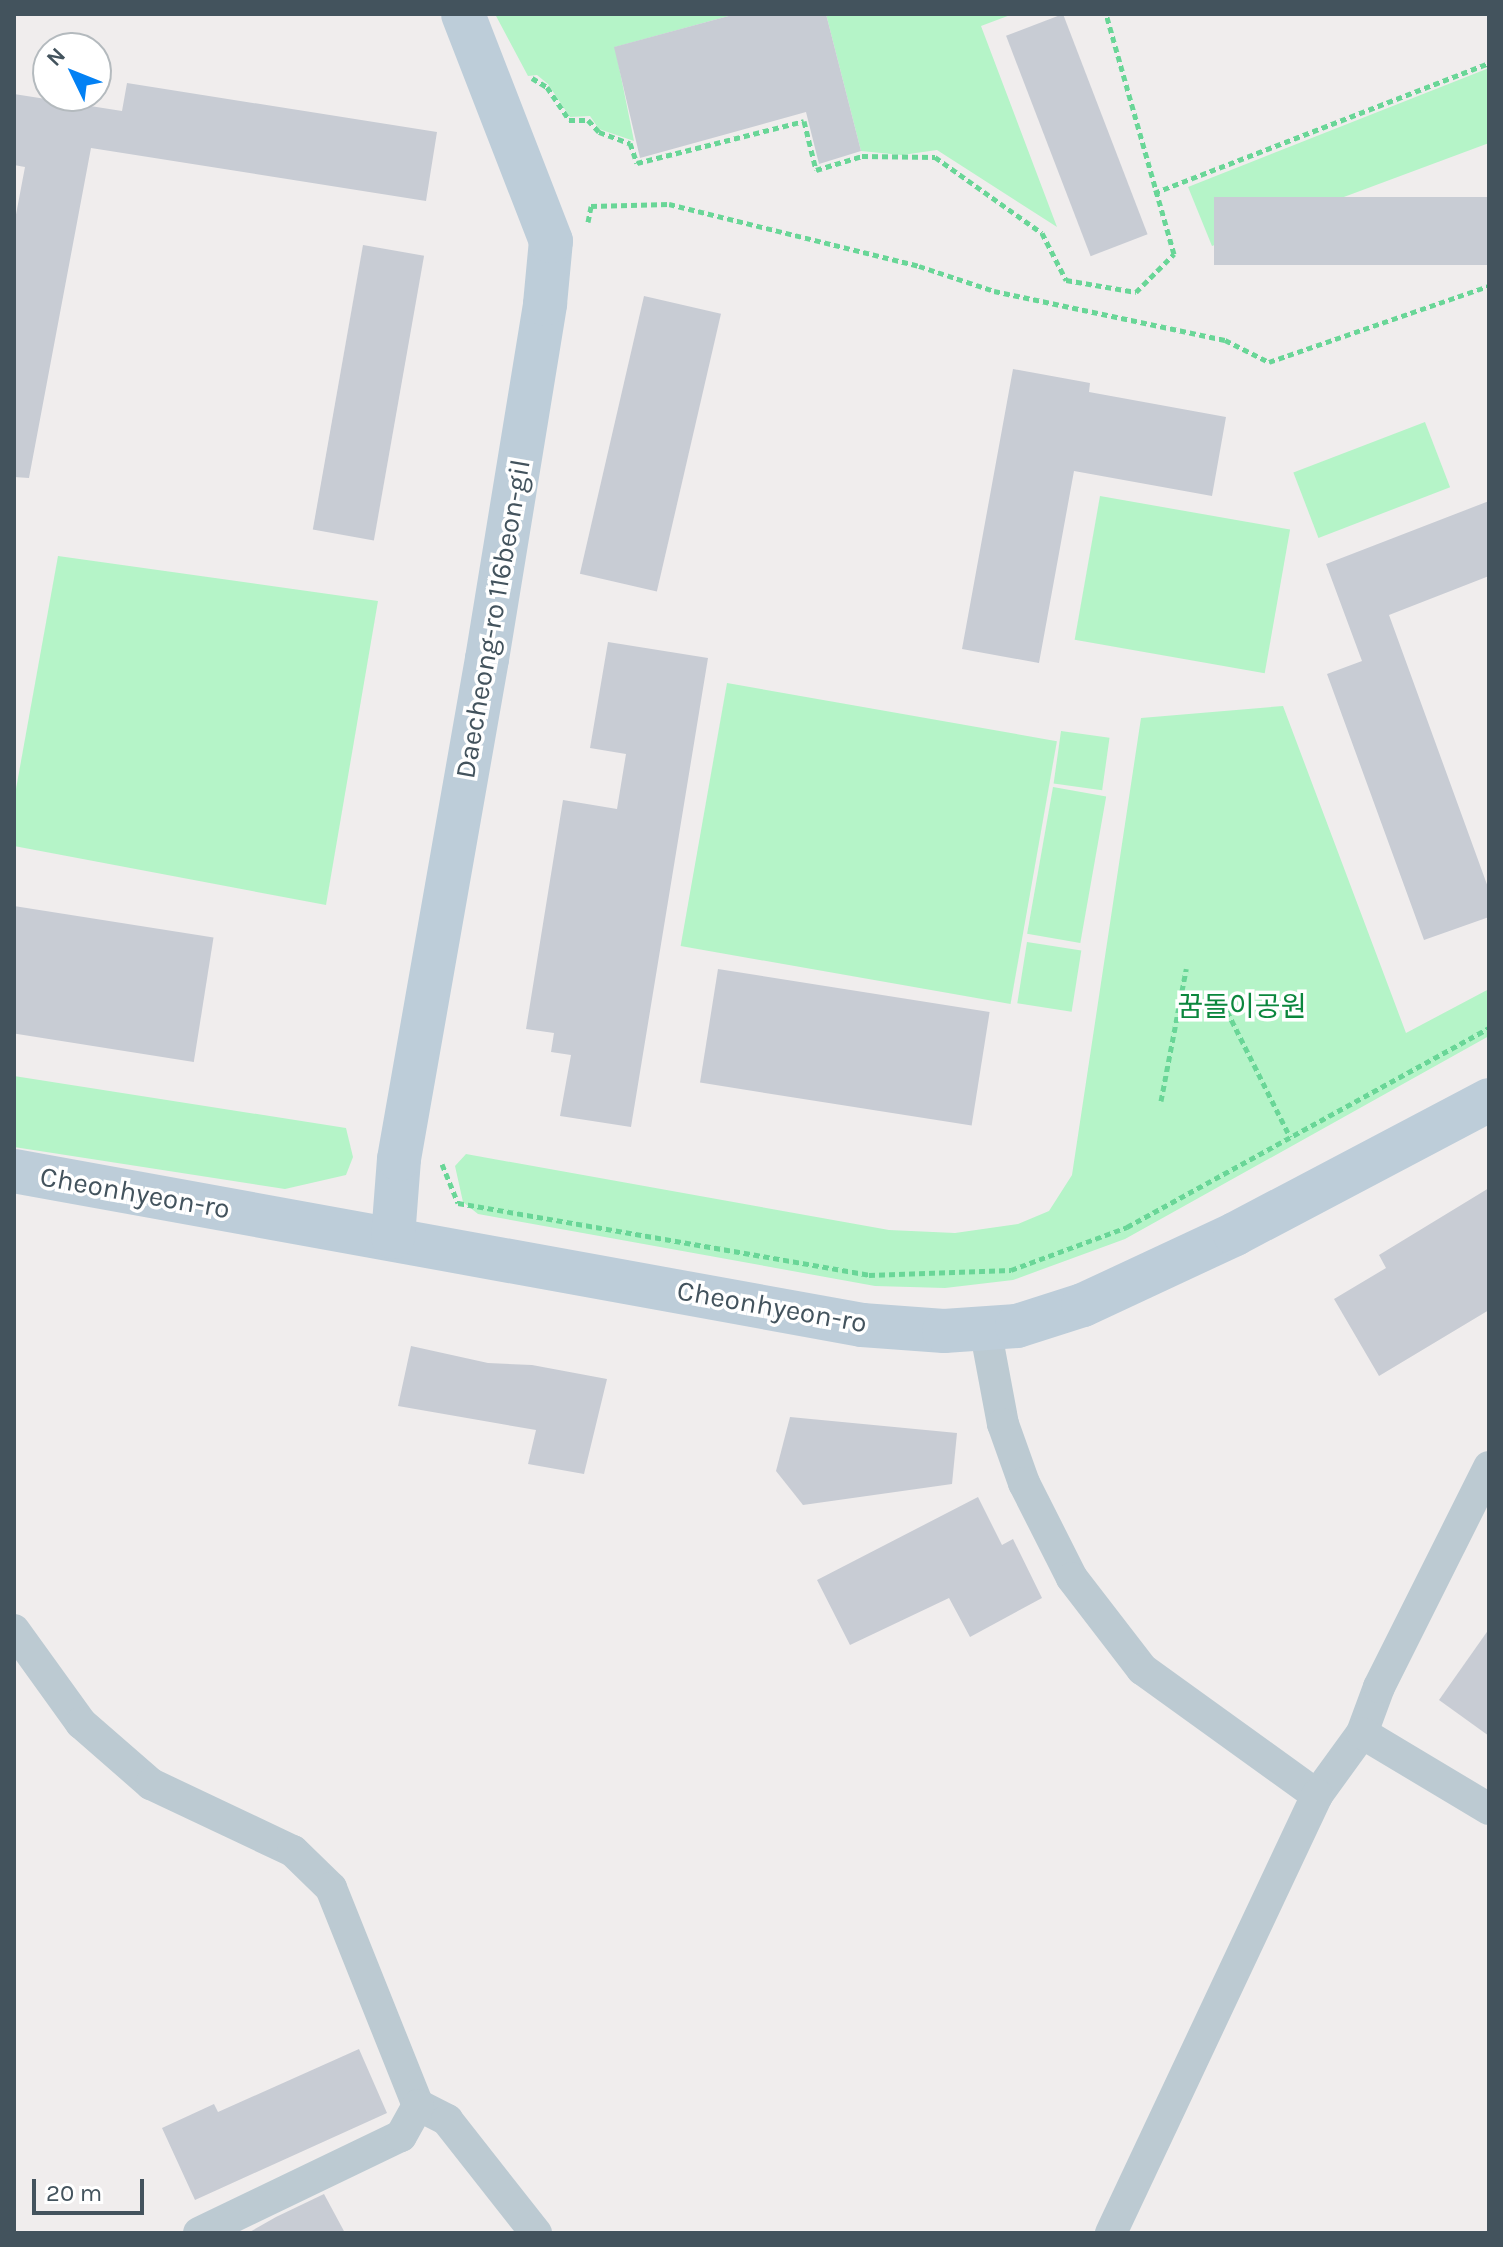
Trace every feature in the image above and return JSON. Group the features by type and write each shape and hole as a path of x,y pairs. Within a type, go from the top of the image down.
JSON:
{"main road":[{"name":"Daecheong-ro 116beon-gil","path":"393,1237 399,1159 492,628 551,241 463,14"},
{"name":"Cheonhyeon-ro","path":"14,1171 393,1237 862,1325 985,1328 1017,1326 1140,1280 1489,1100"}],"street":[{"path":"985,1328 1003,1424 1024,1483 1072,1578 1142,1669 1317,1795"},
{"path":"1111,2233 1317,1795 1362,1733 1379,1687 1489,1467"},
{"path":"14,1630 81,1723 151,1784 293,1851 331,1888 418,2105 447,2120 536,2233"},
{"path":"1362,1733 1489,1809"},
{"path":"199,2233 401,2136 418,2105"}],"path":[{"path":"522,70 526,78 539,79 547,87 569,120 588,120 599,132 630,143 637,163 804,121 816,170 862,156 935,157 1042,233 1066,280 1136,292 1174,254 1154,193 1106,14"},
{"path":"1154,193 1489,63"},
{"path":"585,234 591,206 669,204 919,266 994,291 1225,340 1269,362 1489,286"},
{"path":"1161,1101 1186,969"},
{"path":"1180,1001 1227,1011 1290,1137"},
{"path":"442,1152 442,1165 458,1203 869,1275 933,1277 1011,1270 1058,1256 1127,1227 1489,1028"}],"green space":[{"path":"495,14 736,14 615,47 634,141 599,129 590,116 570,117 548,84 537,75 528,76"},
{"path":"826,14 1013,14 981,26 1057,227 937,150 902,155 861,151"},
{"path":"1489,68 1489,143 1212,246 1188,187"},
{"path":"1425,422 1450,487 1318,538 1293,473"},
{"path":"1100,496 1290,530 1265,673 1075,640"},
{"path":"58,556 378,601 326,905 14,846 14,800"},
{"path":"727,683 1057,741 1011,1004 681,946"},
{"name":"꿈돌이공원","path":"1283,706 1406,1033 1489,989 1489,1036 1125,1239 1013,1280 945,1288 875,1286 478,1214 463,1202 455,1166 466,1154 889,1230 955,1233 1018,1224 1049,1211 1072,1175 1141,718"},
{"path":"1061,731 1110,738 1102,790 1054,783"},
{"path":"1053,787 1106,796 1080,943 1027,934"},
{"path":"1027,942 1081,951 1072,1012 1017,1003"},
{"path":"14,1076 346,1128 353,1157 346,1175 285,1189 14,1147"}],"building":[{"path":"736,14 826,14 861,151 819,164 806,112 640,158 614,47"},
{"path":"1063,14 1148,234 1091,256 1006,36"},
{"path":"127,83 437,132 426,201 91,148 29,478 14,477 14,225 25,167 14,165 14,94 32,97 32,112 122,111"},
{"path":"1214,197 1489,197 1489,265 1214,265"},
{"path":"363,245 424,256 374,540 313,530"},
{"path":"644,296 721,314 657,591 580,574"},
{"path":"1013,369 1090,383 1089,392 1226,417 1212,496 1074,471 1039,663 962,649"},
{"path":"1489,501 1489,576 1389,615 1489,890 1489,917 1424,940 1327,674 1362,661 1326,564"},
{"path":"608,642 708,658 631,1127 560,1116 571,1055 551,1052 554,1033 526,1029 563,800 617,809 626,754 590,748"},
{"path":"14,906 214,938 194,1062 14,1034"},
{"path":"718,969 990,1012 972,1126 700,1083"},
{"path":"1489,1188 1489,1310 1379,1376 1334,1299 1386,1268 1379,1255"},
{"path":"411,1346 488,1363 532,1365 607,1379 584,1474 528,1464 536,1430 398,1406"},
{"path":"790,1417 957,1433 952,1484 803,1505 776,1471"},
{"path":"978,1497 1002,1545 1013,1539 1042,1598 970,1637 949,1598 850,1645 817,1580"},
{"path":"1489,1629 1489,1736 1439,1700"},
{"path":"359,2049 387,2113 195,2200 162,2128 214,2104 218,2112"},
{"path":"324,2194 345,2233 248,2233 276,2217"}]}
